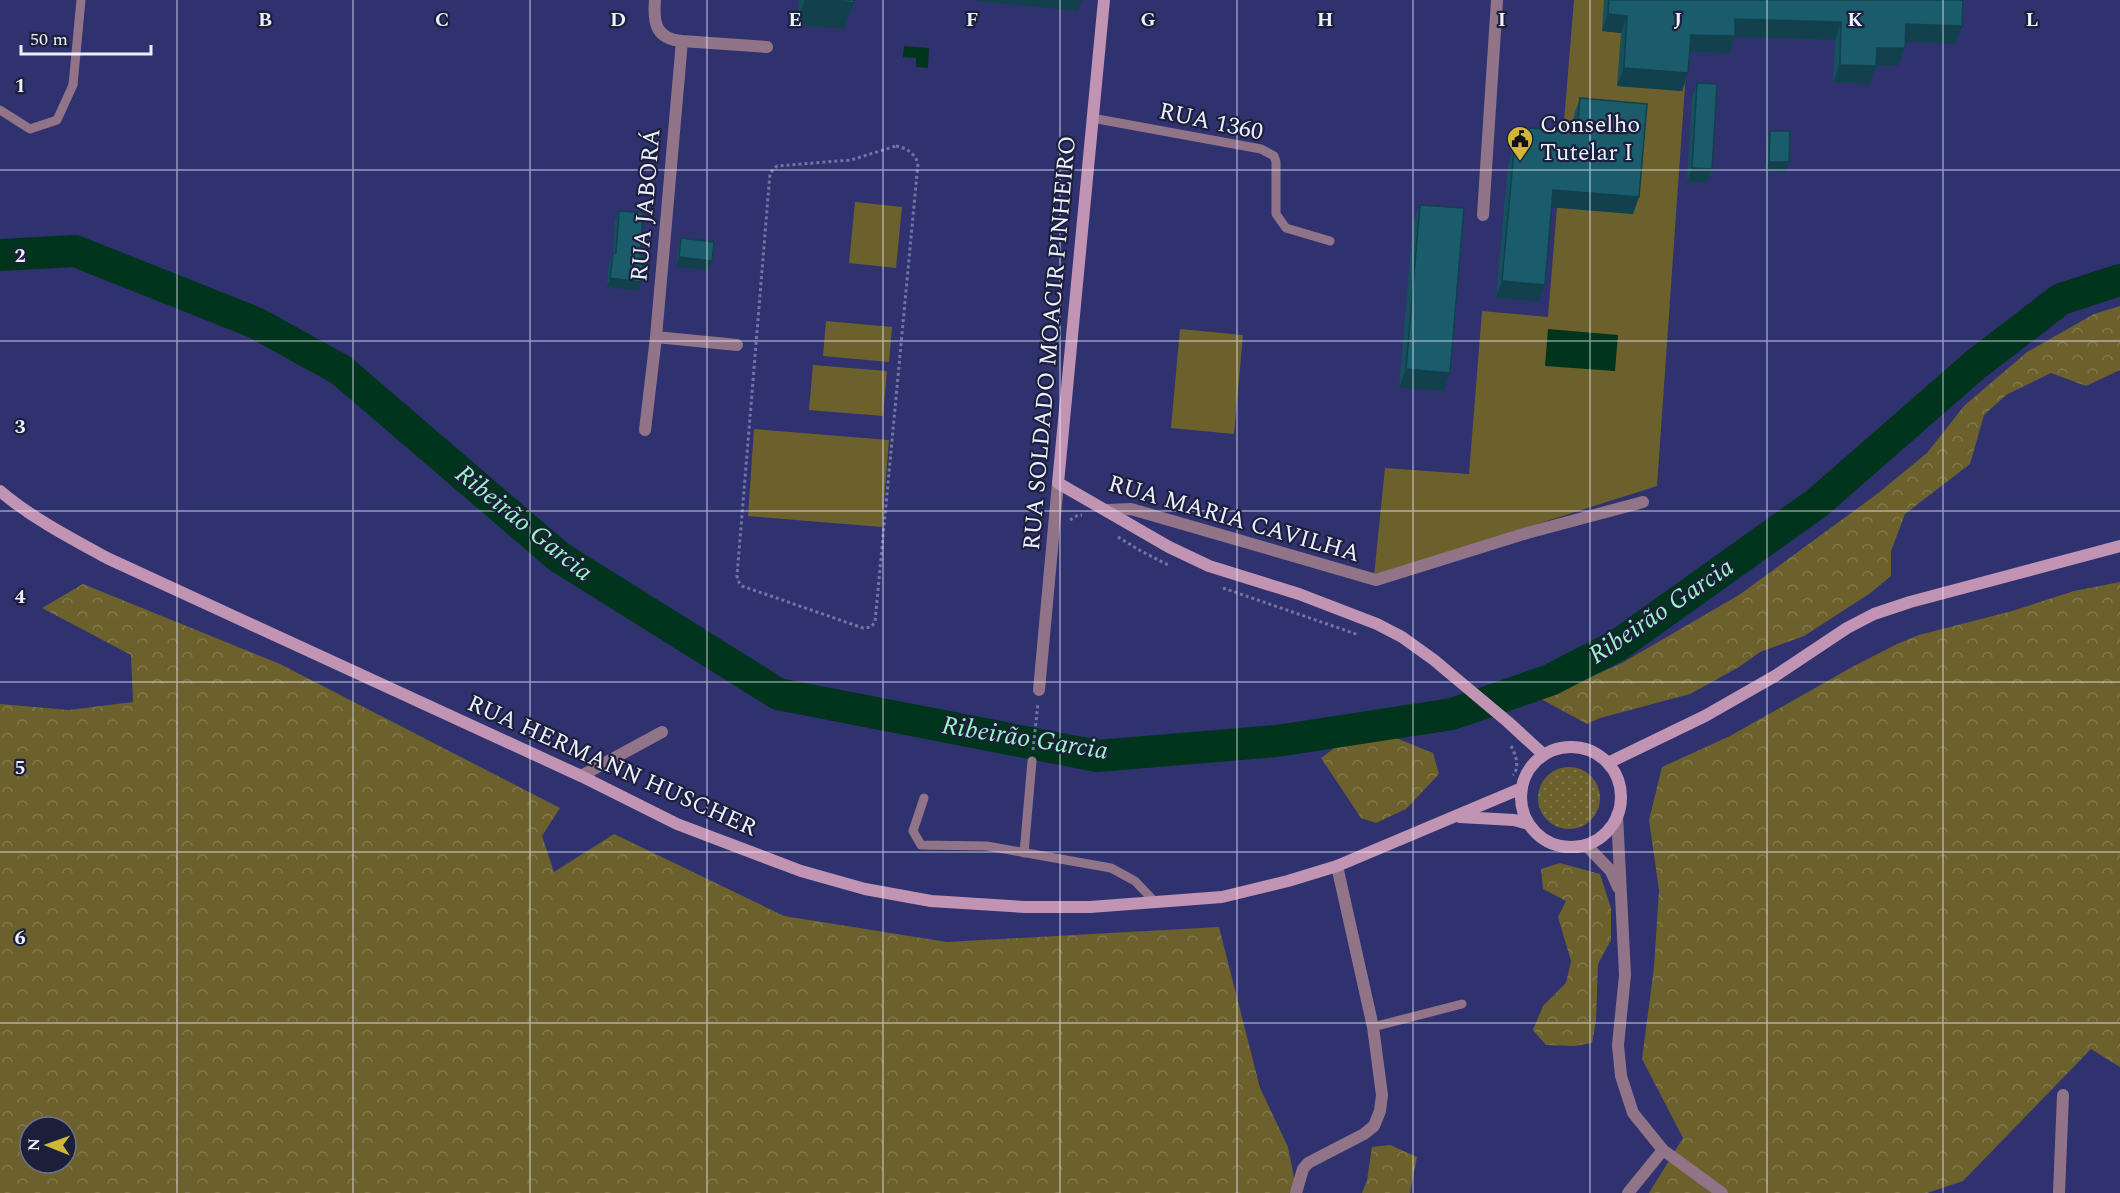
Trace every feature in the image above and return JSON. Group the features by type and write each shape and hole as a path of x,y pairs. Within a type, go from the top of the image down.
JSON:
{"main road":[{"name":"RUA SOLDADO MOACIR PINHEIRO","path":"1058,483 1104,0"},
{"name":"RUA MARIA CAVILHA","path":"1058,483 1106,510"},
{"name":"RUA HERMANN HUSCHER","path":"0,491 23,509 107,558 581,776 677,824 801,871 865,889 931,901 1025,907 1090,907 1221,897 1288,881 1337,866 1522,788"},
{"path":"1106,510 1169,547 1209,566 1299,594 1377,624 1402,637 1434,660 1544,755"},
{"path":"1608,763 1705,716 1775,676 1847,628 1874,614 1910,602 2120,546"},
{"path":"1570,747 1597,754 1608,763 1620,788 1620,807 1605,834 1586,845 1564,847 1550,843 1538,835 1529,824 1522,807 1522,788 1530,769 1544,755 1557,749 1570,747"},
{"name":"RUA HERMANN HUSCHER","path":"1456,816 1514,820 1529,824"}],"street":[{"path":"655,0 655,21 660,33 668,40 767,47"},
{"path":"1483,215 1497,0"},
{"name":"RUA JABORÁ","path":"645,430 656,337 682,41"},
{"path":"656,337 737,345"},
{"name":"RUA SOLDADO MOACIR PINHEIRO","path":"1039,690 1058,483"},
{"name":"RUA MARIA CAVILHA","path":"1106,510 1131,509 1376,580 1527,533 1642,502"},
{"path":"581,776 662,732"},
{"path":"1617,815 1625,975 1618,1045 1622,1076 1633,1113 1663,1150 1722,1193"},
{"path":"1586,845 1611,871 1621,894"},
{"path":"1296,1193 1303,1169 1308,1163 1364,1134 1374,1126 1380,1111 1382,1095 1373,1027 1337,866"},
{"path":"2060,1193 2063,1095"},
{"path":"1628,1193 1663,1150"}],"lane":[{"path":"0,110 30,129 57,120 73,84 81,0"},
{"name":"RUA 1360","path":"1092,118 1261,149 1274,156 1276,162 1276,214 1286,228 1329,241"},
{"path":"1024,853 1032,761"},
{"path":"924,798 913,831 921,845 987,846 1111,868 1135,881 1156,903"},
{"path":"1373,1027 1462,1004"}],"path":[{"path":"896,146 905,147 916,157 918,163 875,622 871,627 863,628 742,586 737,576 770,172 777,166 850,160 896,146"},
{"path":"1032,761 1039,690"},
{"path":"1504,740 1512,747 1516,757 1516,771 1511,777"}],"green space":[{"path":"1574,0 1691,0 1657,486 1374,576 1385,468 1469,474 1482,311 1548,317"},
{"path":"855,202 902,207 896,268 849,263"},
{"path":"2120,306 2120,370 2086,386 2051,373 2006,395 1984,415 1970,464 1905,514 1891,551 1891,576 1869,594 1804,636 1760,652 1739,667 1690,694 1600,718 1587,724 1541,699 1622,663 1739,595 1877,494 1927,453 1964,406 2027,352 2094,314"},
{"path":"826,321 892,327 889,362 823,356"},
{"path":"1180,329 1243,335 1234,434 1171,428"},
{"path":"813,365 887,371 883,416 809,410"},
{"path":"754,429 889,440 882,527 748,516"},
{"path":"2120,582 2120,1067 2091,1049 1963,1181 1927,1193 1649,1193 1683,1138 1642,1059 1654,967 1659,890 1649,820 1662,767 1730,736 1854,666 1919,635 2012,611 2074,591"},
{"path":"83,584 280,664 560,808 542,836 554,872 614,834 784,916 947,942 1219,927 1260,1088 1288,1147 1297,1193 0,1193 0,704 69,710 133,702 131,655 42,608"},
{"path":"1391,736 1433,753 1439,774 1406,809 1376,823 1361,818 1321,758 1337,746"},
{"path":"1563,767 1575,767 1591,776 1598,786 1600,798 1598,810 1591,820 1575,829 1563,829 1552,824 1543,815 1538,804 1538,792 1543,781 1552,772"},
{"path":"1560,863 1600,874 1611,908 1611,940 1598,964 1596,1021 1592,1043 1574,1046 1546,1045 1533,1030 1543,1006 1566,983 1571,961 1558,917 1566,901 1543,889 1541,869"},
{"path":"1390,1145 1417,1157 1410,1193 1362,1193 1367,1180 1372,1147"}],"shaded area":[{"path":"904,46 929,48 928,68 916,67 916,58 903,57"},
{"path":"1548,329 1618,335 1615,371 1545,366"}],"building":[{"path":"826,0 854,0 854,3"},
{"path":"1609,0 1963,0 1962,26 1906,24 1905,48 1877,48 1876,66 1840,65 1841,22 1735,19 1735,36 1691,35 1688,73 1624,68 1627,16 1608,14"},
{"path":"1697,83 1717,84 1712,169 1692,168"},
{"path":"1580,98 1647,104 1639,197 1553,190 1545,285 1502,281 1514,148 1517,148 1518,127 1577,132"},
{"path":"1770,131 1790,131 1789,162 1769,162"},
{"path":"1420,205 1464,208 1450,373 1406,369"},
{"path":"619,211 643,213 640,256 644,257 641,282 610,278 613,253 616,253"},
{"path":"681,238 714,242 712,261 679,257"}],"waterway":[{"name":"Ribeirão Garcia","path":"0,255 75,251 256,323 341,370 559,557 778,694 1097,756 1277,741 1452,714 1550,680 1618,645 1817,503 1975,365 2061,299 2120,280"}],"place":[{"name":"Conselho Tutelar I","path":"1520,162"}]}
